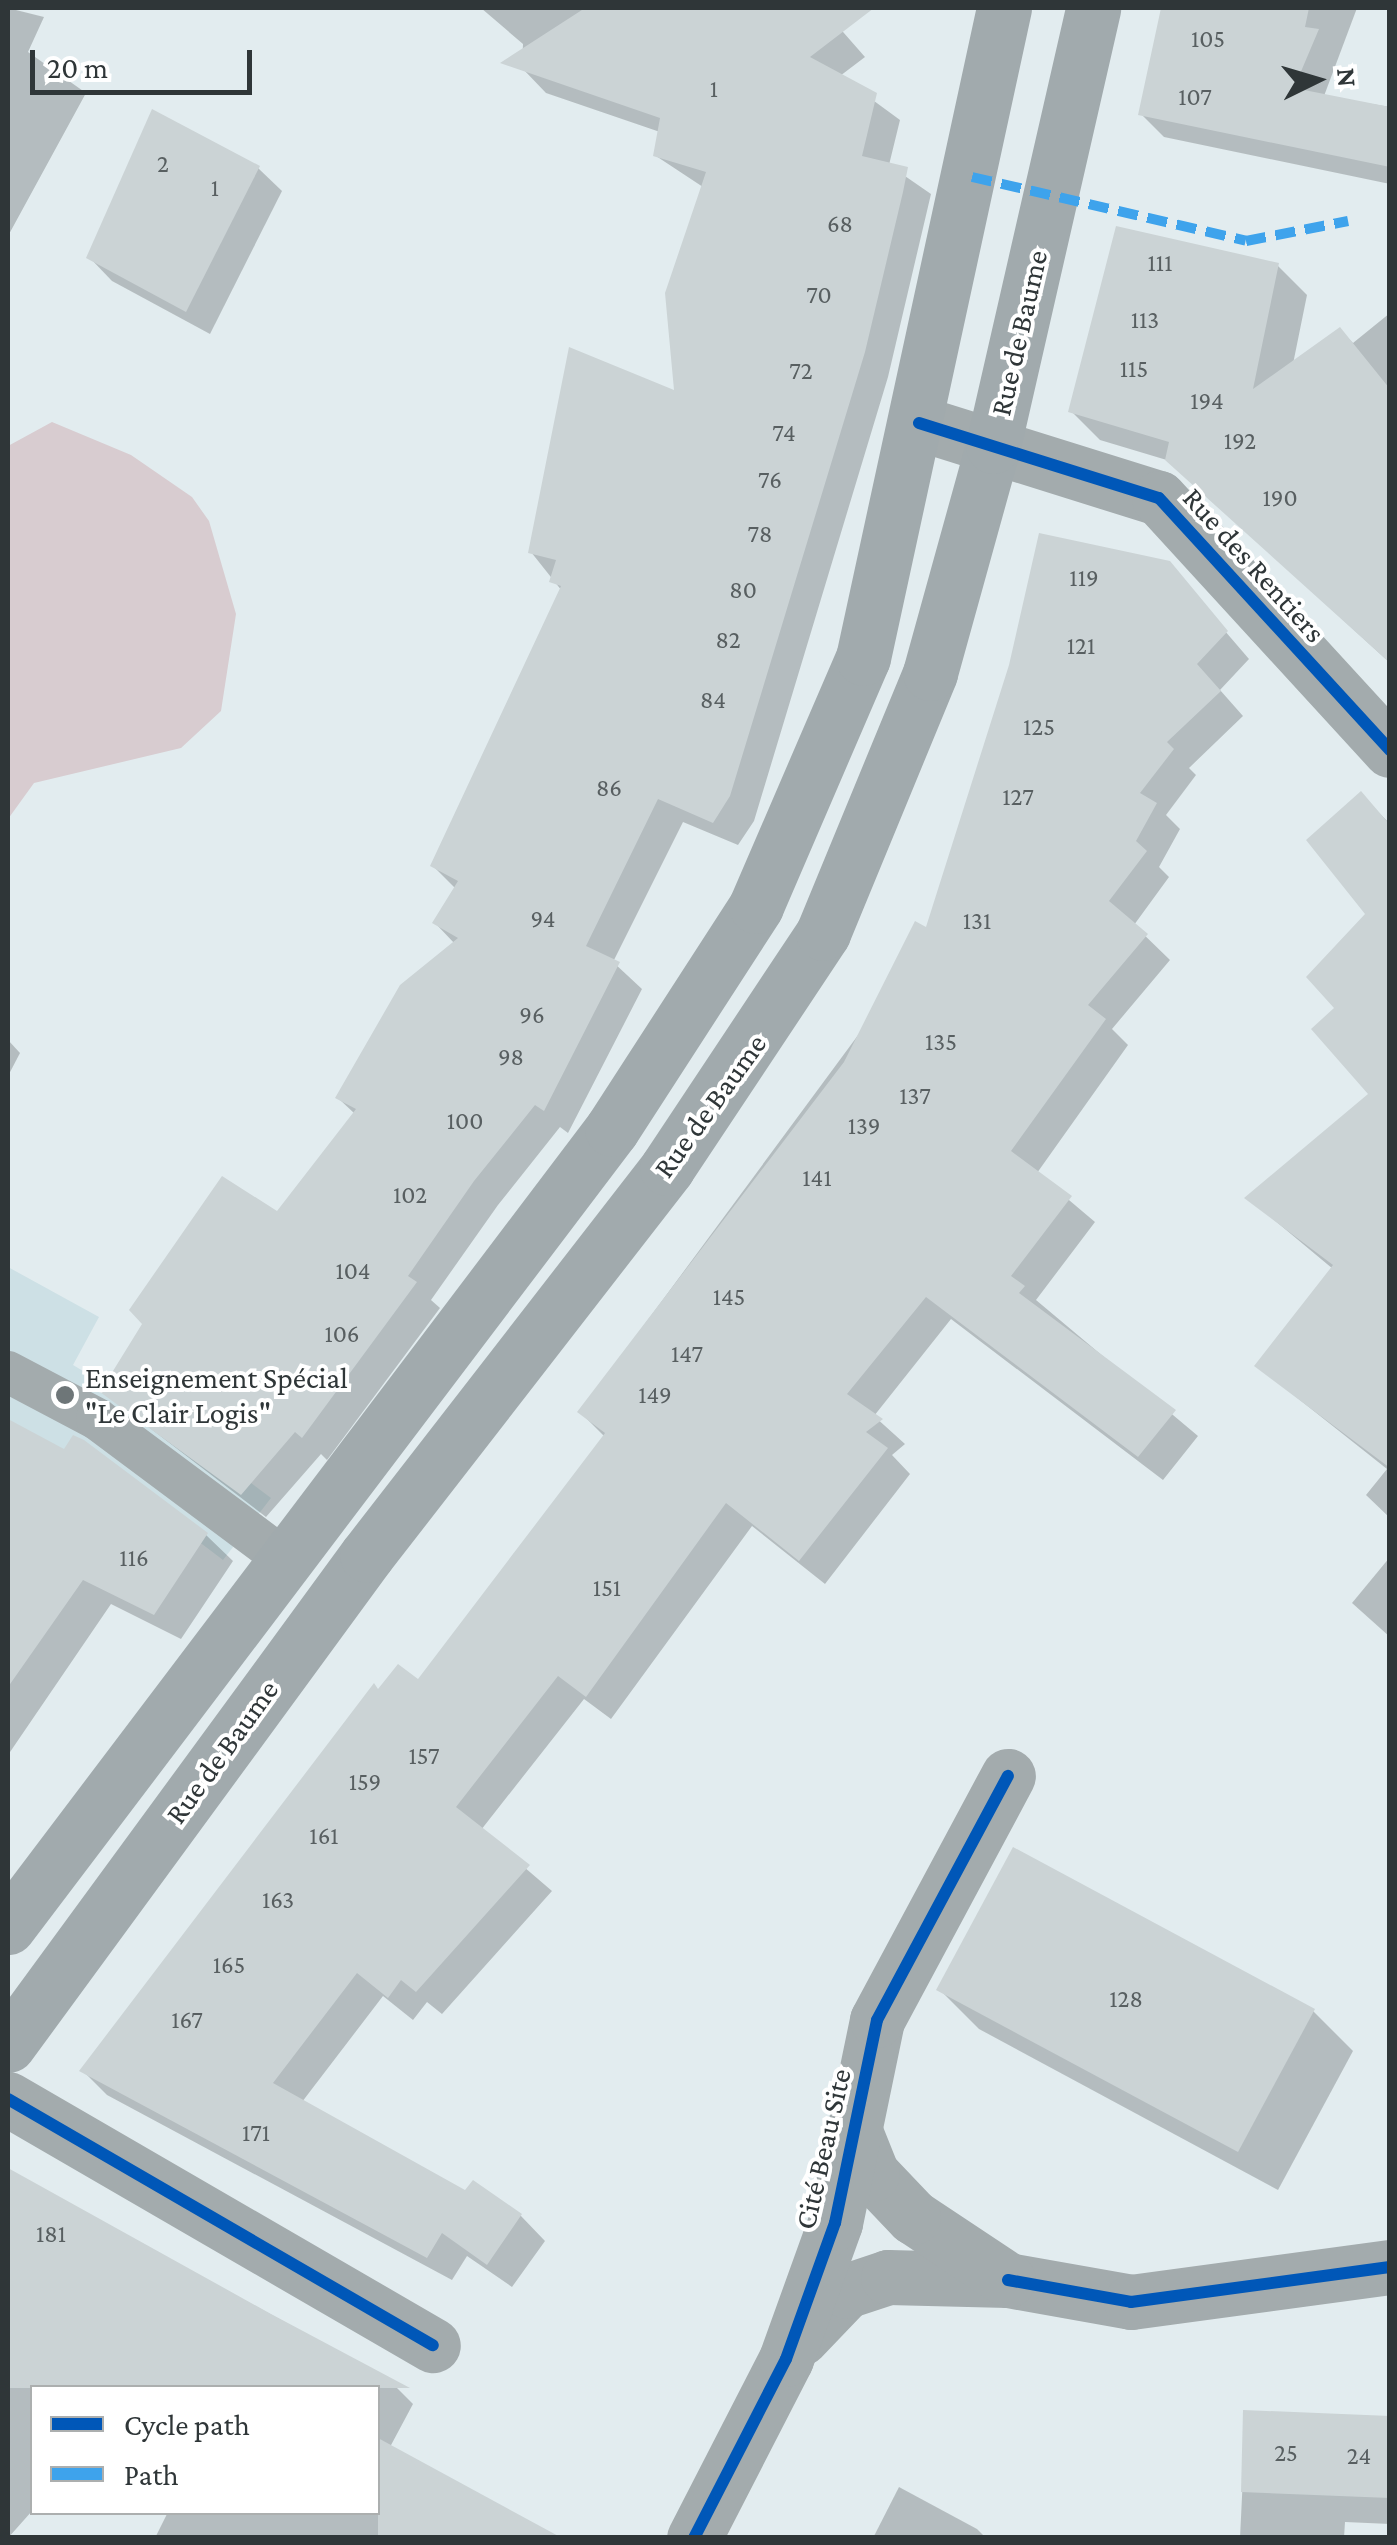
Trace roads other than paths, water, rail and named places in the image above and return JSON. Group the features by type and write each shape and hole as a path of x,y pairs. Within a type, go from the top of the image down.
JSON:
{"main road":[{"path":"8,1927 282,1558 612,1129 756,906 863,658 920,423 1004,8"},
{"name":"Rue de Baume","path":"8,2045 760,1039 823,934 885,794 994,446 1093,8"}],"street":[{"name":"Rue des Rentiers","path":"920,423 1159,498 1390,750"},
{"name":"Cité Beau Site","path":"694,2538 786,2359 835,2222 877,2020 1008,1776"},
{"path":"8,2100 433,2345"},
{"path":"854,2129 872,2174 913,2218 1008,2280"},
{"path":"786,2359 846,2291 936,2272 1008,2280 1131,2302 1390,2267"}],"lane":[{"path":"8,1372 97,1419 282,1558"}],"place":[{"name":"Enseignement Spécial \"Le Clair Logis\"","path":"65,1395"}]}
